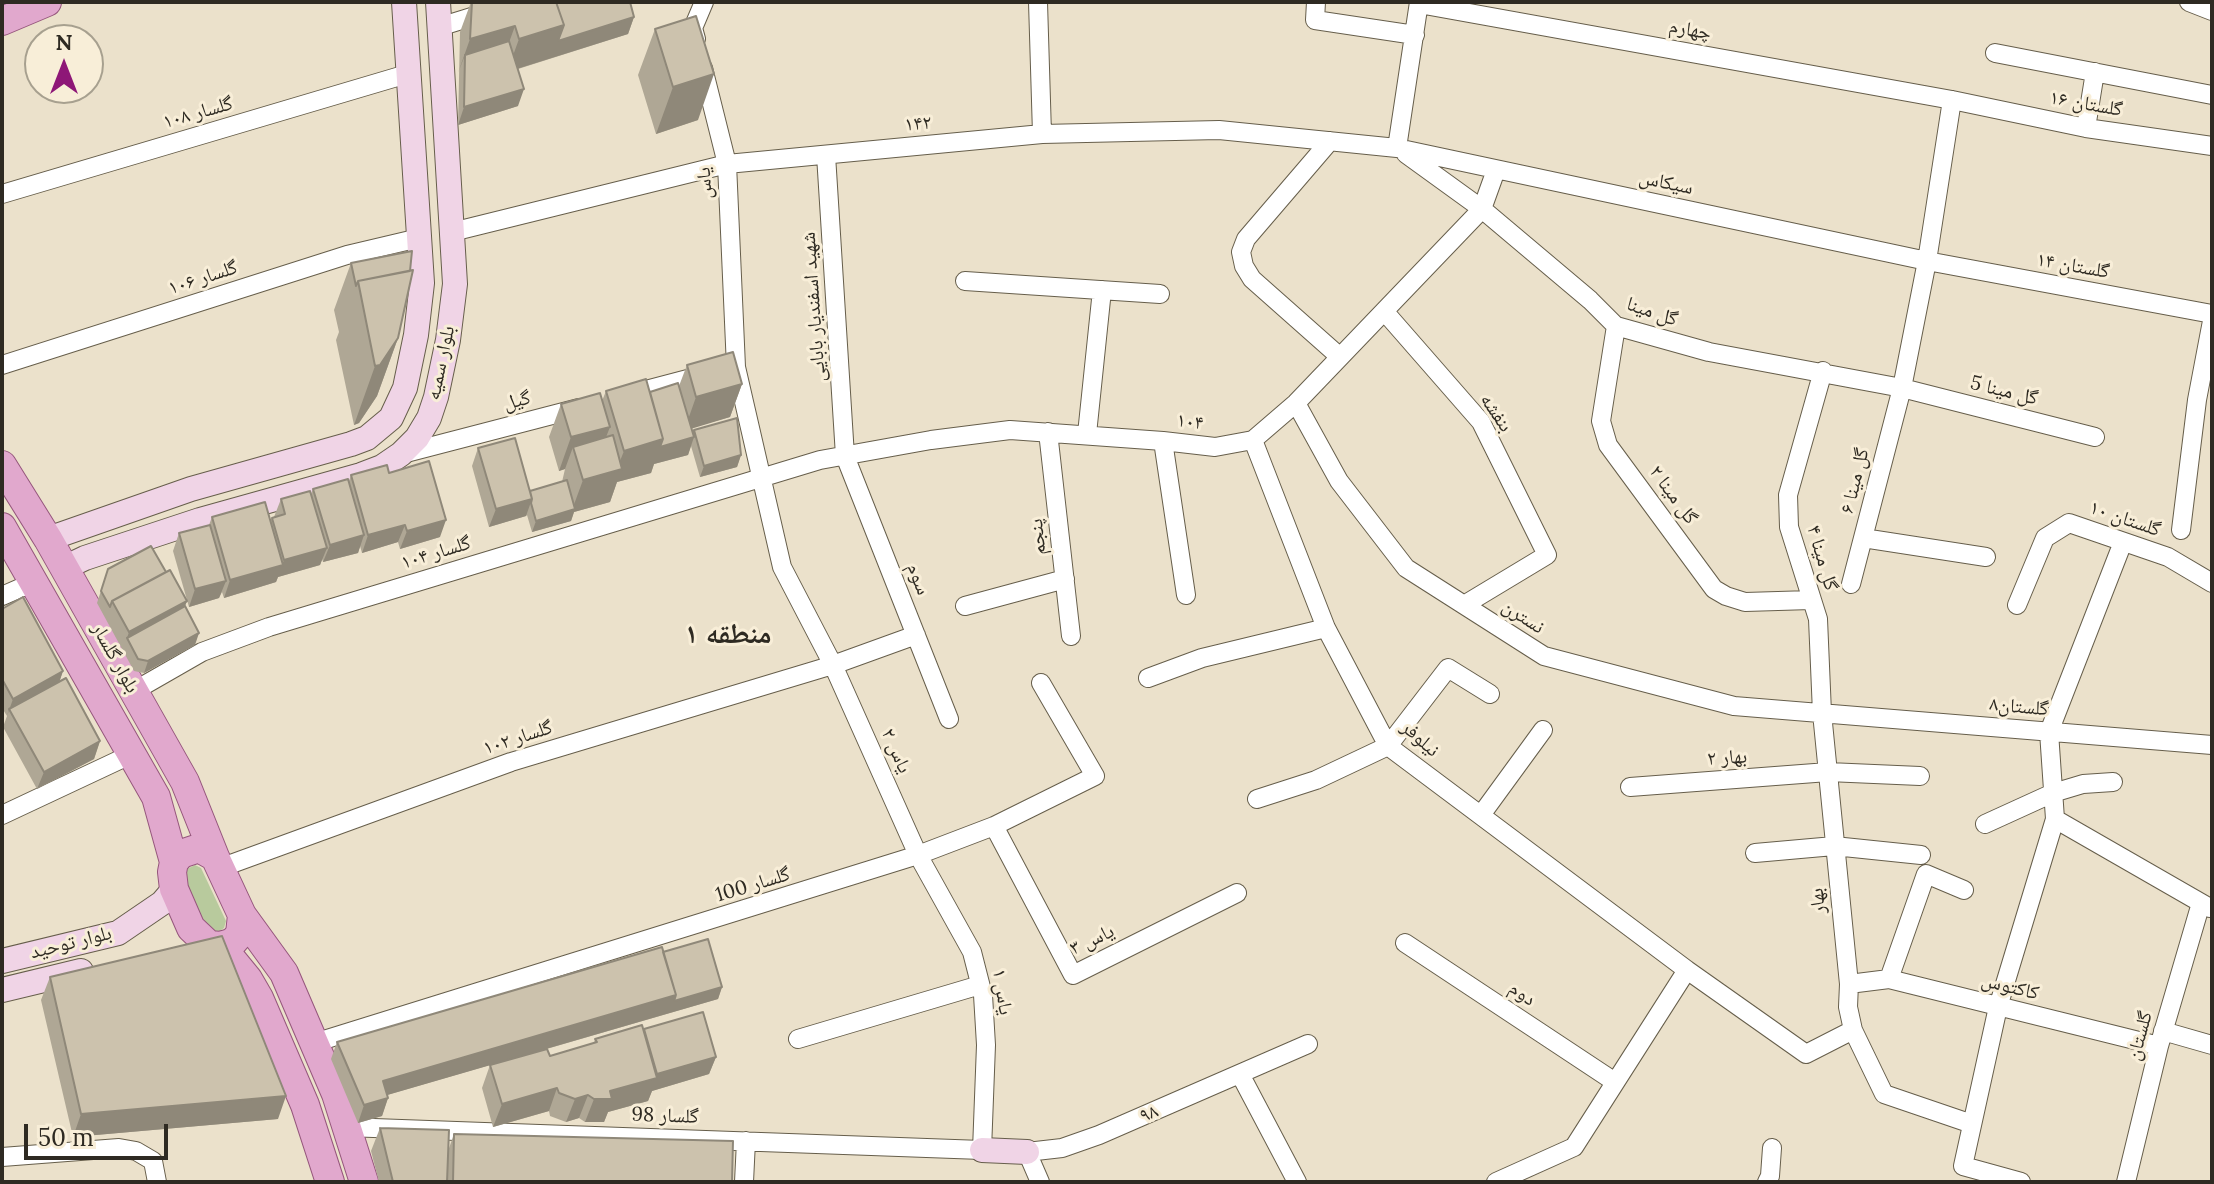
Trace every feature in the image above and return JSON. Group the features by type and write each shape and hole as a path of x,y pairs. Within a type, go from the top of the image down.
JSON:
{"main road":[{"path":"2,21 47,2"},
{"name":"بلوار سمیه","path":"48,539 191,489 351,444 380,429 399,404 416,335 422,283 404,2"},
{"name":"بلوار سمیه","path":"64,568 85,558 200,520 361,475 382,467 417,438 429,418 436,397 455,284 438,2"},
{"path":"407,74 440,71"},
{"path":"419,238 452,232"},
{"name":"بلوار گلسار","path":"2,465 48,539 185,782 242,915"},
{"name":"بلوار گلسار","path":"2,527 156,797 174,876 191,928 206,946"},
{"path":"18,553 48,539"},
{"path":"34,582 64,568"},
{"path":"174,876 181,854 191,849 199,848 218,862"},
{"name":"بلوار توحید","path":"2,961 118,933 162,903 174,876"},
{"path":"242,915 284,973 336,1094 364,1182"},
{"path":"206,946 233,942 243,925 242,915"},
{"path":"206,946 248,979 259,998 305,1105 330,1182"},
{"name":"بلوار توحید","path":"2,990 110,964"},
{"name":"۹۸","path":"982,1150 1027,1152"}],"street":[{"path":"439,27 520,2"},
{"name":"یاس","path":"704,2 693,28 727,164 736,367"},
{"path":"1038,2 1042,134"},
{"path":"1316,2 1315,20 1415,35"},
{"path":"2189,2 2212,11"},
{"path":"1397,148 1419,3"},
{"name":"چهارم","path":"1419,3 1952,100"},
{"path":"1995,53 2212,95"},
{"path":"2086,128 2095,72"},
{"name":"گلسار ۱۰۸","path":"2,194 407,74"},
{"name":"گلستان ۱۶","path":"1952,100 2086,128 2212,146"},
{"name":"گل مینا ۶","path":"1851,584 1902,388 1927,261 1952,100"},
{"name":"۱۴۲","path":"452,232 727,164 1042,134 1219,130 1397,148"},
{"path":"1330,141 1246,239 1241,252 1244,266 1252,279 1340,357"},
{"name":"سیکاس","path":"1397,148 1927,261"},
{"name":"گل مینا","path":"1397,148 1482,209 1590,300 1616,326 1709,352 1902,388"},
{"name":"شهید اسفندیار بابایی","path":"826,155 845,456"},
{"path":"1253,440 1296,403 1482,209 1496,170"},
{"name":"گلسار ۱۰۶","path":"2,365 347,255 419,238"},
{"name":"گلستان ۱۴","path":"1927,261 2212,314"},
{"path":"965,281 1160,294"},
{"path":"1087,434 1102,290"},
{"name":"بنفشه","path":"1384,311 1481,422 1547,555 1464,605"},
{"path":"2181,530 2205,402 2212,321"},
{"name":"گل مینا ۲","path":"1616,326 1601,421 1608,445 1714,589 1745,602 1811,600"},
{"path":"736,367 760,478"},
{"name":"گیل","path":"401,454 736,367"},
{"name":"گل مینا ۴","path":"1822,713 1818,619 1789,527 1788,495 1823,371"},
{"name":"گل مینا 5","path":"1902,388 2095,437"},
{"name":"نسترن","path":"1296,403 1339,481 1406,568 1544,656 1734,706 1822,713"},
{"name":"۱۰۴","path":"760,478 820,460 931,440 1010,430 1215,447 1253,440"},
{"name":"پنجم","path":"1048,432 1071,636"},
{"name":"نیلوفر","path":"1253,440 1326,628 1388,746 1687,970 1806,1054 1853,1030"},
{"path":"1163,441 1186,595"},
{"name":"سوم","path":"845,456 949,719"},
{"name":"یاس ۲","path":"760,478 782,567 833,665 918,855"},
{"name":"گلسار ۱۰۴","path":"134,691 202,652 269,627 760,478"},
{"name":"گلستان ۱۰","path":"2017,605 2045,538 2069,523 2168,557 2212,583"},
{"path":"1863,538 1986,557"},
{"path":"2021,1182 1963,1166 1998,1007 2055,819 2049,732 2123,542"},
{"path":"965,606 1065,579"},
{"path":"2,596 34,582"},
{"path":"1148,678 1202,658 1326,628"},
{"name":"گلسار ۱۰۲","path":"218,862 511,762 833,665 916,635"},
{"path":"1257,799 1316,780 1388,746 1448,668 1490,694"},
{"name":"گلسار 100","path":"314,1043 918,855 994,826 1095,776 1041,683"},
{"name":"گلستان۸","path":"1822,713 2212,745"},
{"name":"بهار","path":"1822,713 1849,984 1848,1007 1853,1030 1884,1094 1972,1124"},
{"path":"1481,815 1543,730"},
{"path":"2,815 132,754"},
{"name":"بهار ۲","path":"1630,787 1828,772 1920,776"},
{"path":"1985,824 2053,793 2083,784 2113,782"},
{"path":"2055,819 2206,906"},
{"name":"یاس ۳","path":"994,826 1073,975 1237,893"},
{"path":"1755,853 1834,846 1921,855"},
{"name":"یاس ۱","path":"918,855 972,952 980,985 986,1045 982,1150"},
{"path":"1889,979 1926,874 1964,890"},
{"name":"گلستان","path":"2126,1182 2161,1038 2206,906"},
{"name":"دوم","path":"1405,943 1615,1082"},
{"path":"1496,1182 1574,1147 1687,970"},
{"name":"کاکتوس","path":"1849,984 1889,979 1998,1007 2212,1045"},
{"path":"798,1039 980,985"},
{"name":"۹۸","path":"1027,1152 1062,1148 1099,1135 1308,1044"},
{"path":"1240,1074 1297,1182"},
{"name":"گلسار 98","path":"346,1127 982,1150"},
{"path":"744,1182 746,1141"},
{"path":"2,1157 119,1148 147,1156 153,1161 157,1176"},
{"path":"1767,1182 1772,1148"},
{"path":"1027,1152 1040,1182"}],"green space":[{"path":"195,865 201,868 226,921 224,928 217,933 208,930 190,901 185,870"}],"building":[{"path":"472,2 556,2 564,25 519,39 515,26 470,39"},
{"path":"556,2 630,2 634,17 558,41 564,25"},
{"path":"696,16 714,74 673,87 655,29"},
{"path":"509,41 524,89 464,107 465,55"},
{"path":"412,251 410,271 358,281 356,286 351,263"},
{"path":"413,270 398,338 380,365 375,366 358,281"},
{"path":"733,352 742,384 696,397 687,365"},
{"path":"646,379 663,439 624,451 606,391"},
{"path":"678,383 694,437 660,447 663,439 650,392"},
{"path":"600,393 610,427 571,437 561,404"},
{"path":"737,418 741,455 704,466 694,430"},
{"path":"613,435 622,469 583,480 573,447"},
{"path":"515,438 532,499 496,509 478,448"},
{"path":"429,461 446,520 407,531 405,525 368,535 351,475 387,465 389,473"},
{"path":"348,479 364,535 330,545 313,489"},
{"path":"567,480 575,509 536,521 530,491"},
{"path":"310,491 327,548 284,560 272,518 285,514 281,499"},
{"path":"265,502 283,565 230,580 212,517"},
{"path":"210,525 226,581 195,589 179,533"},
{"path":"151,546 166,572 112,601 110,607 101,591 108,569"},
{"path":"170,570 187,601 129,632 112,601"},
{"path":"23,597 63,671 13,699 2,679 2,609"},
{"path":"185,606 199,633 148,661 138,659 127,638"},
{"path":"66,678 100,741 44,772 9,709"},
{"path":"222,936 286,1096 81,1114 50,977"},
{"path":"708,939 722,987 674,1001 676,995 663,952"},
{"path":"662,947 676,995 383,1081 388,1098 364,1105 337,1042"},
{"path":"703,1012 716,1057 657,1074 644,1029"},
{"path":"642,1025 657,1078 610,1091 612,1099 594,1099 588,1095 575,1099 559,1093 557,1088 502,1104 490,1065 547,1049 550,1056"},
{"path":"380,1128 449,1130 447,1182 393,1182"},
{"path":"454,1134 733,1141 732,1182 453,1182"}],"district":[{"name":"منطقه ۱","path":"728,635"}]}
